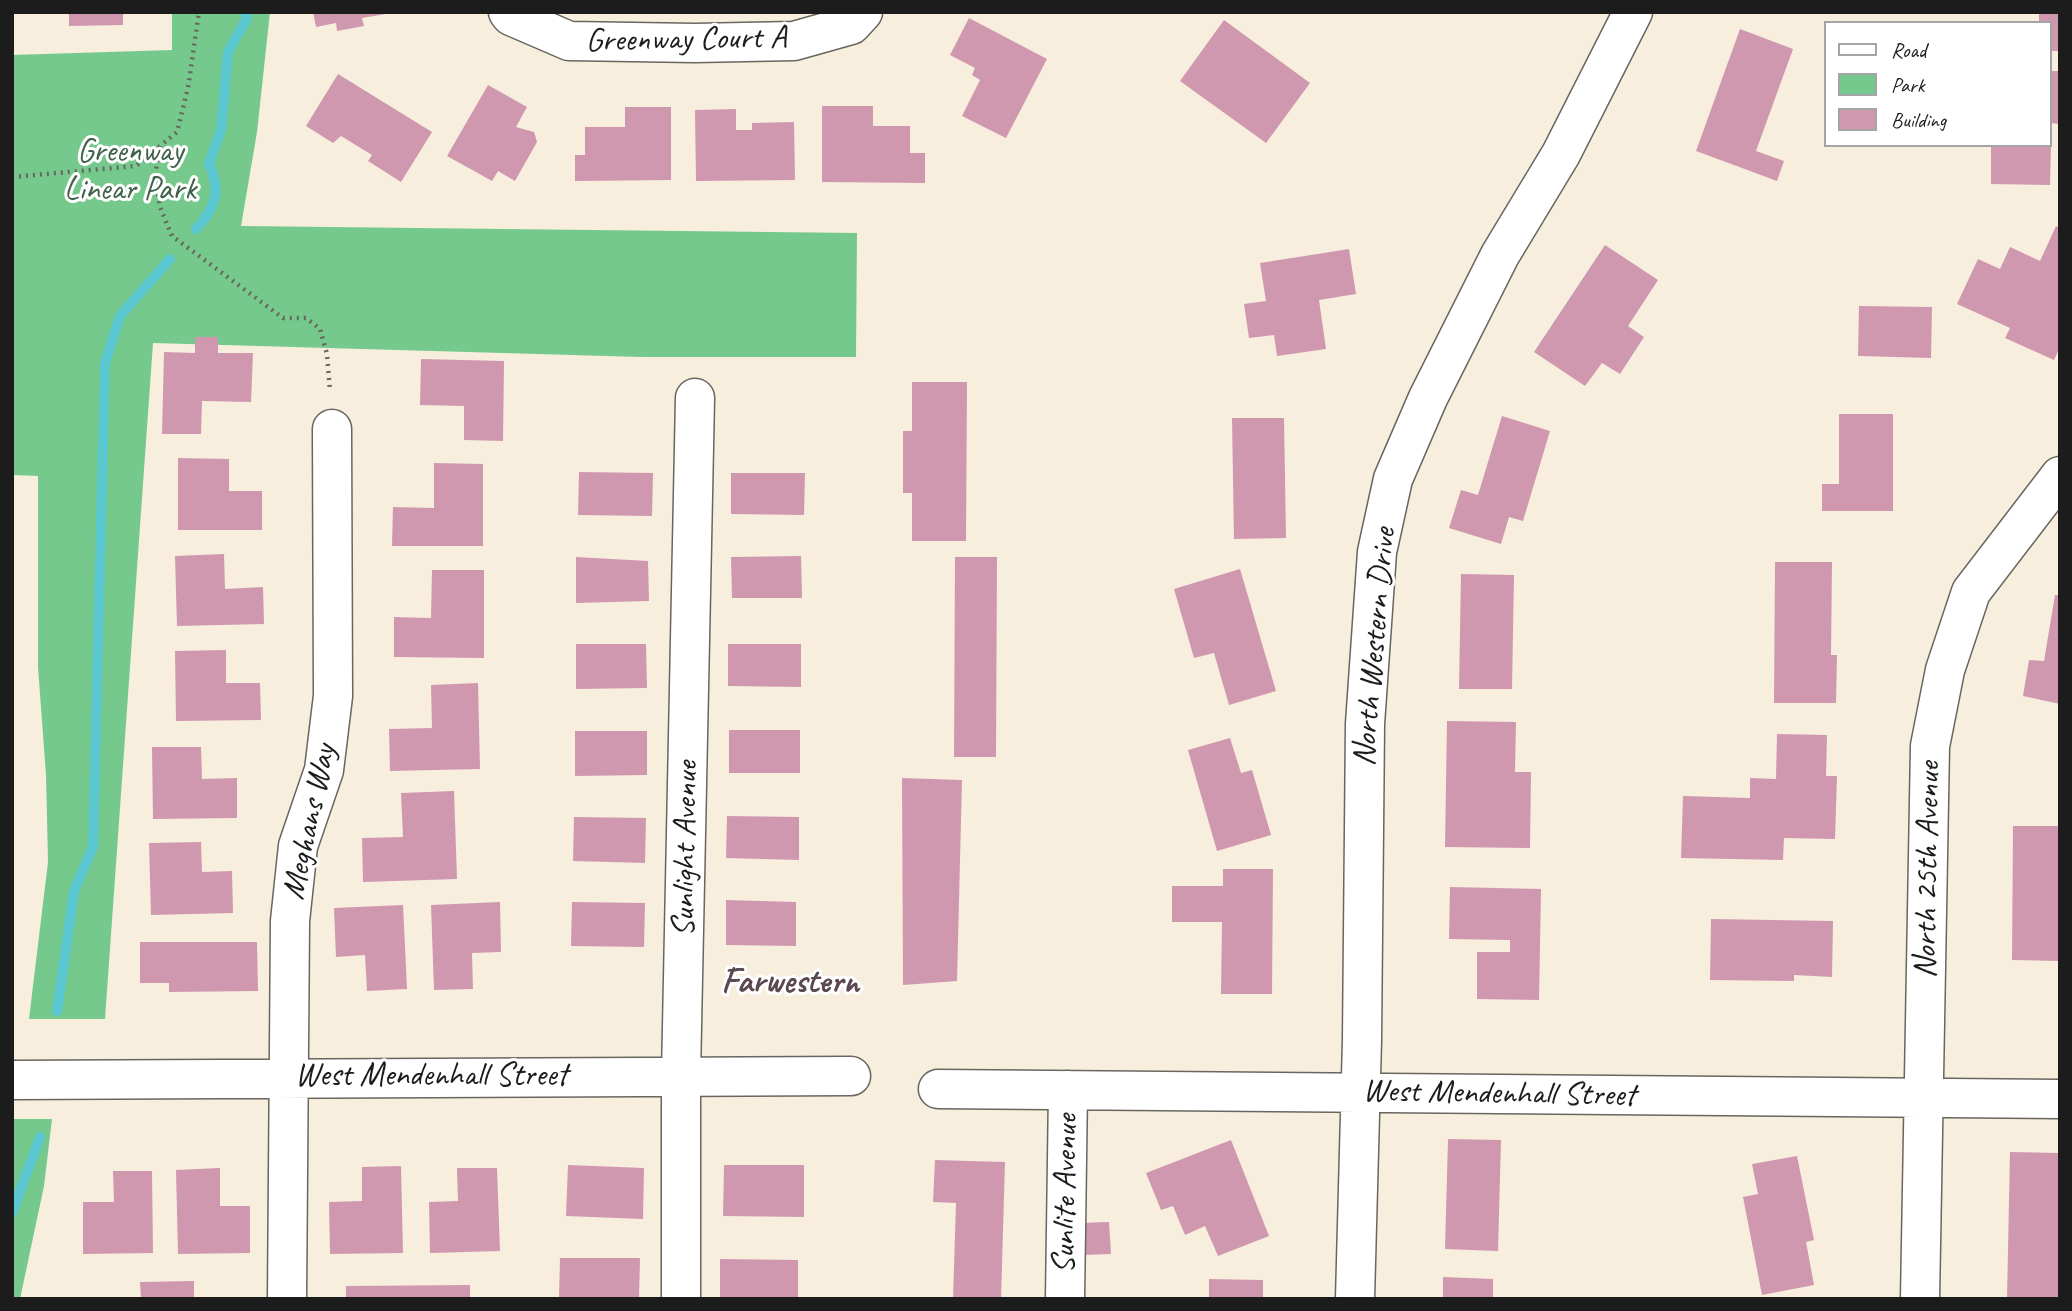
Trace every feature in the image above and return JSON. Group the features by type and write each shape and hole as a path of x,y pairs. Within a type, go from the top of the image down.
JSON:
{"street":[{"name":"Greenway Court A","path":"508,12 511,16 569,41 695,43 794,41 850,25 863,12"},
{"name":"North Western Drive","path":"1355,1299 1362,1040 1365,724 1377,552 1393,480 1428,398 1494,267 1561,154 1633,12"},
{"name":"Sunlight Avenue","path":"681,1299 681,1075 695,398"},
{"name":"Meghans Way","path":"287,1299 290,921 298,846 324,770 333,696 332,429"},
{"name":"North 25th Avenue","path":"1920,1299 1930,746 1945,670 1971,592 2060,476"},
{"name":"West Mendenhall Street","path":"12,1080 850,1076"},
{"name":"West Mendenhall Street","path":"938,1088 2060,1099"},
{"name":"Sunlite Avenue","path":"1065,1299 1068,1090"}],"path":[{"path":"12,177 136,166 177,132 188,88 199,12"},
{"path":"160,146 155,176 160,206 172,236 283,318 306,318 320,329 327,354 332,429"}],"green space":[{"name":"Greenway Linear Park","path":"172,12 270,12 257,132 241,226 857,233 856,357 642,357 153,343 105,1019 29,1019 48,862 46,775 38,667 38,476 14,475 12,55 172,50"},
{"path":"12,1119 52,1119 44,1186 20,1299 12,1299"}],"building":[{"path":"69,12 123,12 123,25 69,26"},
{"path":"313,12 386,14 362,18 364,26 337,31 336,23 316,27"},
{"path":"2039,12 2060,12 2060,51 2051,51 2051,21 2039,21"},
{"path":"969,18 1047,59 1006,138 962,116 980,80 972,75 975,68 950,55"},
{"path":"1224,20 1310,83 1266,143 1180,81"},
{"path":"1740,29 1793,49 1756,151 1784,161 1777,181 1696,151"},
{"path":"2051,71 2060,71 2060,124 2051,123"},
{"path":"338,74 432,132 401,182 368,161 372,155 341,136 333,143 306,126"},
{"path":"488,85 527,107 516,127 534,132 537,142 515,181 498,171 492,181 447,156"},
{"path":"822,106 873,106 873,126 910,126 910,153 925,153 925,183 822,182"},
{"path":"625,107 671,107 671,180 575,181 575,155 585,155 585,127 625,127"},
{"path":"736,109 736,130 752,130 752,123 794,122 795,180 696,181 695,110"},
{"path":"1991,147 2051,147 2050,185 1991,184"},
{"path":"2056,226 2060,228 2060,347 2054,360 2005,338 2010,328 1957,304 1978,259 2000,269 2010,247 2040,261"},
{"path":"1605,245 1658,280 1628,326 1644,337 1620,374 1602,363 1585,386 1534,352"},
{"path":"1349,249 1356,294 1319,300 1326,349 1277,356 1274,335 1249,338 1244,304 1266,301 1260,263"},
{"path":"1859,306 1932,307 1931,358 1858,356"},
{"path":"195,337 218,337 218,353 253,353 251,402 202,401 201,434 162,434 164,352 195,353"},
{"path":"421,359 504,361 503,441 464,440 464,406 420,405"},
{"path":"912,382 967,382 966,541 912,541 912,493 903,493 903,431 912,431"},
{"path":"1839,414 1893,414 1893,511 1822,511 1822,484 1839,484"},
{"path":"1502,416 1550,431 1523,521 1509,517 1501,544 1449,528 1461,490 1478,495"},
{"path":"1232,418 1284,418 1286,538 1234,539"},
{"path":"178,458 229,459 229,491 262,491 262,530 178,530"},
{"path":"434,463 483,464 483,546 392,546 393,507 434,508"},
{"path":"579,472 653,473 652,516 578,515"},
{"path":"731,473 805,473 804,515 731,514"},
{"path":"224,554 225,589 263,587 264,624 177,626 175,556"},
{"path":"801,556 802,598 732,598 731,557"},
{"path":"576,557 648,561 649,601 576,603"},
{"path":"955,557 997,557 996,757 954,757"},
{"path":"1775,562 1832,562 1831,655 1837,655 1836,703 1774,703"},
{"path":"1240,569 1276,691 1229,705 1214,653 1194,658 1174,589"},
{"path":"432,570 484,570 484,658 394,657 394,617 431,618"},
{"path":"1461,574 1514,575 1512,689 1459,689"},
{"path":"2055,595 2060,595 2060,704 2023,696 2029,660 2044,661"},
{"path":"576,644 646,644 647,688 576,689"},
{"path":"728,644 801,644 801,687 728,686"},
{"path":"226,650 226,683 260,683 261,720 176,721 175,651"},
{"path":"478,683 480,769 390,771 389,729 432,728 431,685"},
{"path":"1447,721 1516,722 1515,772 1531,772 1530,848 1445,847"},
{"path":"729,730 800,730 800,773 729,773"},
{"path":"575,731 647,731 647,775 575,776"},
{"path":"1777,734 1827,735 1826,776 1837,776 1835,839 1784,838 1783,860 1681,858 1683,796 1750,798 1750,778 1776,779"},
{"path":"1230,738 1241,773 1252,770 1271,835 1217,851 1188,750"},
{"path":"152,747 201,747 202,779 237,778 237,818 153,819"},
{"path":"902,778 962,780 957,981 903,985"},
{"path":"454,791 457,879 363,882 362,838 403,837 401,793"},
{"path":"727,816 799,817 799,860 726,858"},
{"path":"574,817 646,818 645,863 573,861"},
{"path":"2013,826 2060,826 2060,961 2012,960"},
{"path":"201,842 202,872 232,871 233,913 151,915 149,843"},
{"path":"1223,869 1273,869 1272,994 1221,994 1222,922 1172,922 1172,886 1223,886"},
{"path":"1450,887 1541,889 1539,1000 1477,999 1477,952 1510,952 1510,940 1449,939"},
{"path":"726,900 796,902 796,946 726,945"},
{"path":"500,902 501,952 472,953 473,989 434,990 431,905"},
{"path":"572,902 645,903 644,947 571,946"},
{"path":"403,905 407,989 367,991 365,955 336,957 334,908"},
{"path":"1711,919 1833,921 1832,977 1794,975 1794,981 1710,980"},
{"path":"140,942 257,942 258,991 169,992 169,983 140,983"},
{"path":"1448,1139 1501,1140 1498,1251 1445,1249"},
{"path":"1231,1140 1269,1236 1218,1256 1205,1226 1185,1235 1173,1206 1161,1210 1146,1173"},
{"path":"2010,1152 2060,1153 2060,1299 2007,1299"},
{"path":"1797,1156 1814,1240 1806,1242 1814,1285 1762,1295 1743,1197 1758,1194 1752,1164"},
{"path":"935,1160 1005,1162 1001,1299 953,1299 956,1203 933,1202"},
{"path":"568,1165 644,1168 643,1219 566,1216"},
{"path":"724,1165 804,1165 804,1217 723,1216"},
{"path":"401,1166 403,1253 330,1254 329,1202 362,1201 362,1167"},
{"path":"220,1168 220,1206 250,1206 250,1253 178,1254 176,1170"},
{"path":"457,1168 497,1168 500,1251 430,1253 429,1202 458,1201"},
{"path":"113,1171 152,1171 153,1253 83,1254 83,1202 114,1202"},
{"path":"1109,1222 1111,1254 1081,1255 1080,1223"},
{"path":"560,1258 640,1258 639,1299 559,1299"},
{"path":"720,1259 798,1260 798,1299 720,1299"},
{"path":"1443,1277 1493,1279 1493,1299 1443,1299"},
{"path":"1209,1279 1263,1280 1263,1299 1209,1299"},
{"path":"194,1281 194,1299 141,1299 140,1282"},
{"path":"470,1285 470,1299 346,1299 346,1286"}],"waterway":[{"path":"196,229 212,207 216,191 209,164 221,130 228,52 247,18 245,12"},
{"path":"57,1011 74,891 93,847 105,363 120,316 170,259"},
{"path":"12,1213 40,1137"}],"district":[{"name":"Farwestern","path":"790,983"}]}
